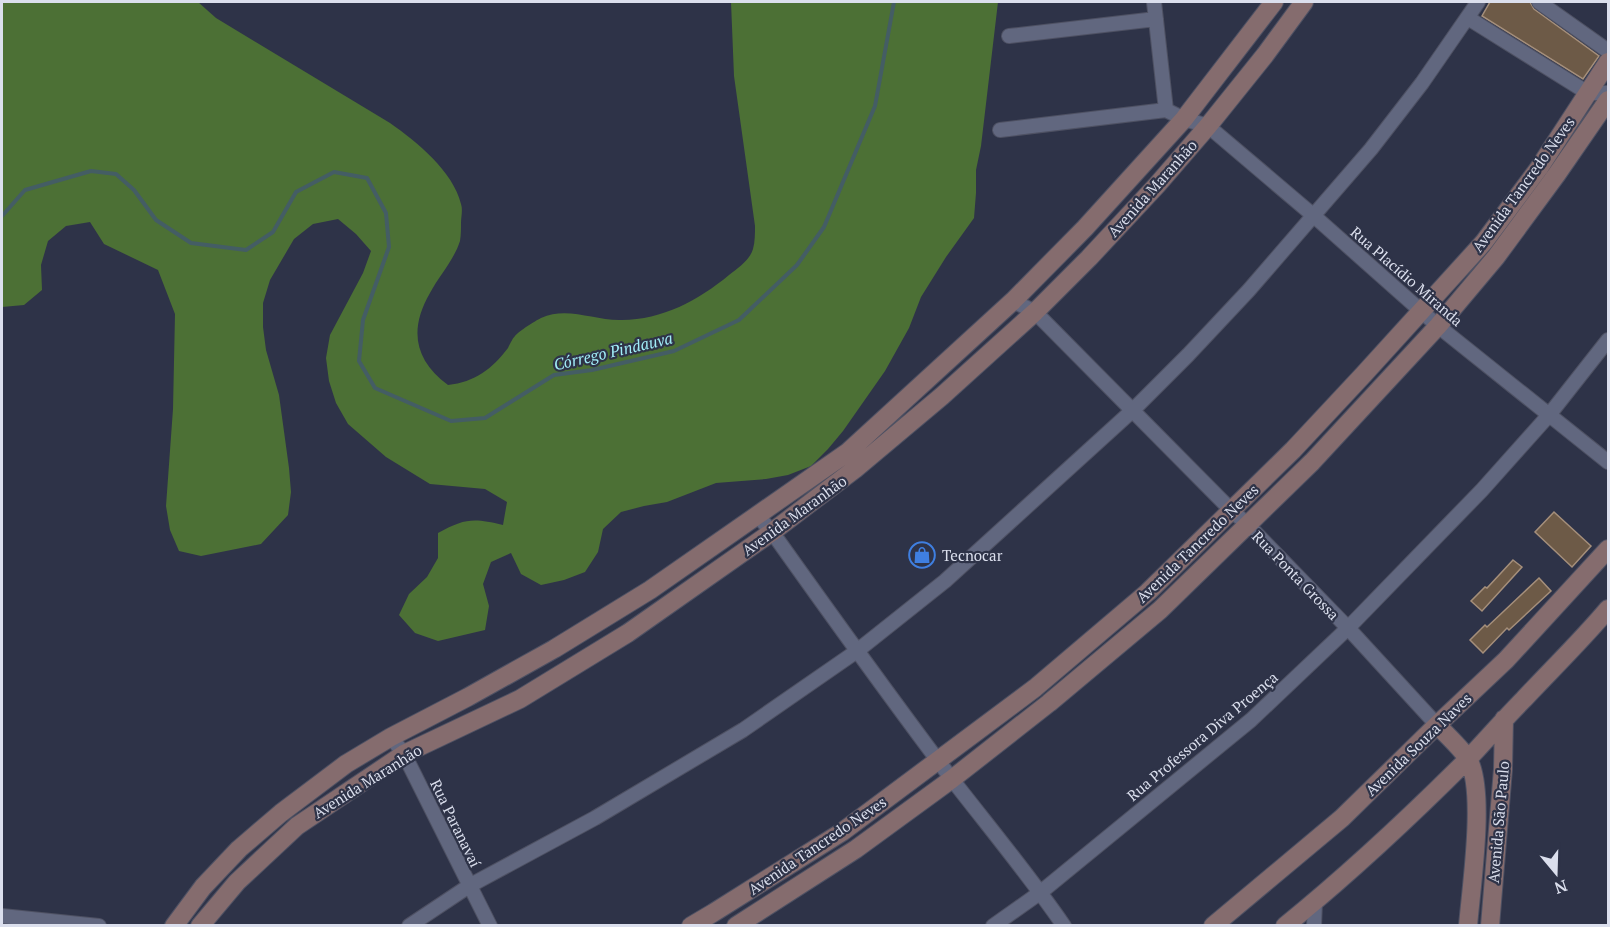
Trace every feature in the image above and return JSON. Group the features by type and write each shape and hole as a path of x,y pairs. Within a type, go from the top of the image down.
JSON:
{"street":[{"path":"1000,130 1166,110 1154,2"},
{"name":"Avenida Maranhão","path":"174,926 203,887 239,849 281,813 346,764 391,737 468,697 650,590 848,452 1013,301 1085,228 1184,119 1274,2"},
{"name":"Avenida Maranhão","path":"200,926 237,882 297,826 404,754 530,693 628,633 772,532 855,469 942,396 1035,312 1089,258 1208,126 1304,2"},
{"path":"409,926 469,886 595,818 733,736 857,651 945,581 1133,410 1218,322 1371,149 1408,102 1478,2"},
{"path":"1539,2 1608,51"},
{"path":"1009,36 1156,18"},
{"path":"1467,18 1588,93 1608,93"},
{"name":"Avenida Tancredo Neves","path":"691,926 842,832 1035,688 1148,592 1293,450 1484,242 1539,168 1608,62"},
{"name":"Avenida Tancredo Neves","path":"736,926 856,849 952,779 1049,703 1160,610 1312,462 1438,326 1496,257 1608,100"},
{"name":"Rua Placídio Miranda","path":"1166,110 1184,119 1208,126 1314,216 1421,312 1608,462"},
{"name":"Rua Ponta Grossa","path":"1013,301 1035,312 1247,524 1348,628 1468,759"},
{"name":"Rua Professora Diva Proença","path":"993,926 1041,892 1251,720 1348,628 1482,490 1549,415 1608,340"},
{"path":"758,515 952,779 1065,926"},
{"name":"Avenida Souza Naves","path":"1213,926 1342,818 1506,660 1608,549"},
{"path":"1285,926 1375,848 1468,759 1608,609"},
{"name":"Avenida São Paulo","path":"1490,926 1503,769 1504,719"},
{"name":"Rua Paranavaí","path":"391,737 404,754 490,926"},
{"name":"Avenida São Paulo","path":"1468,759 1473,774 1477,820 1468,926"},
{"path":"1314,926 1315,902"},
{"path":"2,916 99,926"}],"green space":[{"path":"2,2 198,2 216,18 390,123 422,148 450,180 457,192 462,209 460,241 423,306 418,331 418,343 428,365 448,385 475,378 489,368 508,348 517,334 541,318 561,313 622,320 666,312 705,293 740,267 749,257 754,246 755,226 734,76 731,2 998,2 981,146 976,170 974,218 921,297 909,328 885,371 828,449 811,466 788,475 716,483 667,502 621,512 603,529 598,552 585,572 564,580 541,585 521,574 511,553 491,562 483,584 489,606 485,630 438,641 415,633 399,615 409,594 427,577 438,558 438,533 455,524 477,520 503,525 507,502 485,489 430,484 386,457 348,424 336,403 329,381 326,358 330,335 363,273 371,251 338,219 313,224 294,239 270,280 263,303 266,350 279,395 291,492 288,515 261,544 201,556 179,551 170,530 166,506 173,409 175,314 158,270 104,244 90,222 66,226 48,241 41,265 42,290 24,305 2,307"}],"building":[{"path":"1490,2 1530,2 1534,9 1599,56 1583,79 1482,16"},
{"path":"1554,512 1591,546 1572,567 1535,532"},
{"path":"1513,560 1522,567 1482,611 1471,601 1485,587 1487,588"},
{"path":"1539,578 1551,591 1509,630 1507,628 1483,653 1470,640"}],"waterway":[{"name":"Córrego Pindauva","path":"2,216 25,190 91,171 116,174 134,190 156,220 191,243 246,250 273,232 296,192 334,172 367,178 386,213 389,247 363,320 359,361 375,388 451,421 485,418 554,375 592,370 674,351 739,320 797,265 824,227 875,106 894,2"}],"place":[{"name":"Tecnocar","path":"922,555"}]}
